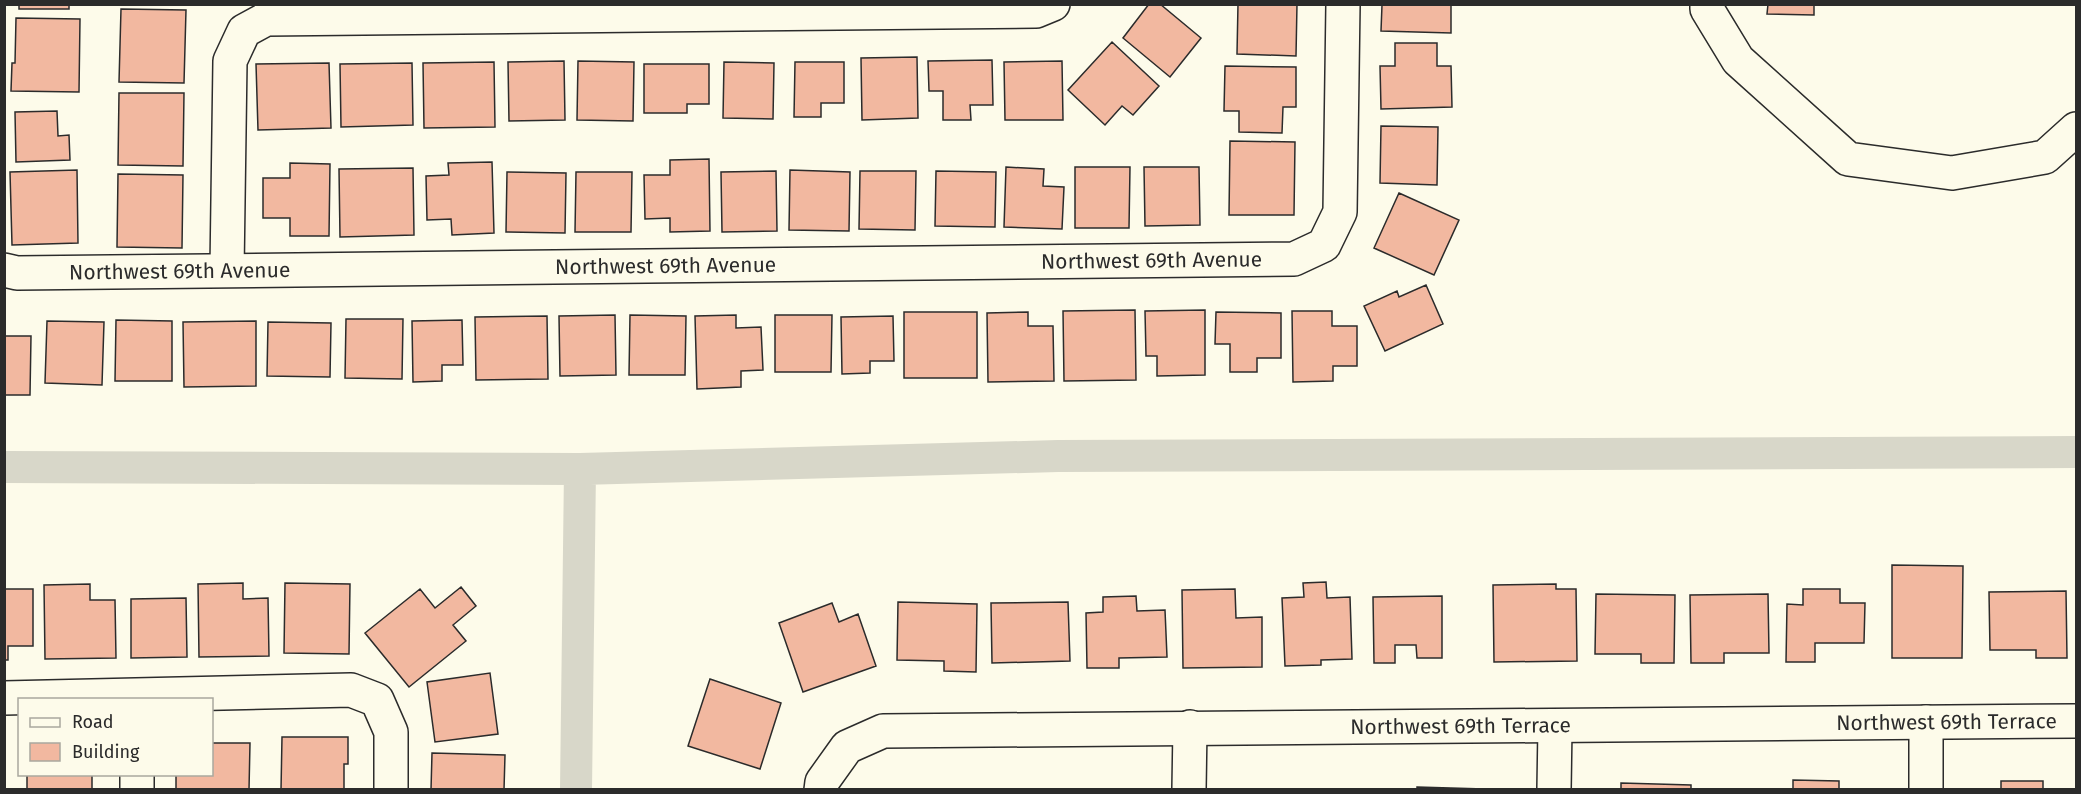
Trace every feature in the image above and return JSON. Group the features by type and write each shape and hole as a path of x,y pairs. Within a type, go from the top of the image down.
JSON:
{"street":[{"path":"227,270 230,61 244,31 266,19 833,9 1036,11 1053,4"},
{"name":"Northwest 69th Avenue","path":"4,270 17,273 1294,259 1324,245 1340,212 1343,4"},
{"path":"1707,4 1707,9 1738,60 1848,159 1952,173 2045,157 2076,129"},
{"path":"4,698 138,698 351,690 377,700 392,732 391,789"},
{"name":"Northwest 69th Terrace","path":"821,789 822,782 847,747 884,731 2076,721"},
{"path":"1926,722 1926,789"},
{"path":"1554,789 1555,727"},
{"path":"1190,728 1190,789"}],"building":[{"path":"19,4 69,4 69,9 19,9"},
{"path":"1149,4 1160,4 1201,38 1170,77 1123,38"},
{"path":"1238,4 1297,4 1296,56 1237,54"},
{"path":"1451,4 1451,33 1381,31 1382,5"},
{"path":"1768,4 1814,4 1814,15 1767,14"},
{"path":"121,9 186,10 184,83 119,82"},
{"path":"16,18 80,19 79,92 11,91 12,63 15,63"},
{"path":"1112,42 1159,86 1133,115 1122,106 1105,125 1068,90"},
{"path":"1395,43 1437,43 1437,66 1451,66 1452,107 1381,109 1380,66 1395,66"},
{"path":"917,57 918,118 862,120 861,58"},
{"path":"992,60 993,105 970,105 971,120 943,120 943,91 929,91 928,61"},
{"path":"564,61 565,120 509,121 508,62"},
{"path":"578,61 634,62 633,121 577,120"},
{"path":"1062,61 1063,120 1005,120 1004,62"},
{"path":"494,62 495,127 424,128 423,63"},
{"path":"724,62 774,63 773,119 723,118"},
{"path":"795,62 844,62 844,103 821,103 821,117 794,117"},
{"path":"329,63 331,128 258,130 256,64"},
{"path":"412,63 413,125 341,127 340,64"},
{"path":"644,64 709,64 709,104 687,104 687,113 644,113"},
{"path":"1225,66 1296,67 1296,107 1283,107 1282,133 1239,132 1239,111 1224,111"},
{"path":"119,93 184,93 183,166 118,165"},
{"path":"57,111 58,136 69,135 70,160 16,162 15,112"},
{"path":"1381,126 1438,127 1437,185 1380,183"},
{"path":"1230,141 1295,142 1294,215 1229,215"},
{"path":"709,159 710,231 670,232 670,218 645,219 644,175 670,175 670,160"},
{"path":"492,162 494,233 452,235 451,219 427,220 426,176 449,175 448,163"},
{"path":"290,163 330,164 329,236 290,236 290,218 263,218 263,178 290,178"},
{"path":"1006,167 1044,169 1043,186 1064,187 1062,229 1004,227"},
{"path":"1075,167 1130,167 1129,228 1075,228"},
{"path":"1144,167 1199,167 1200,225 1145,226"},
{"path":"413,168 414,235 340,237 339,169"},
{"path":"77,170 78,243 12,245 10,172"},
{"path":"790,170 850,172 849,231 789,230"},
{"path":"776,171 777,231 722,232 721,172"},
{"path":"860,171 916,171 915,230 859,229"},
{"path":"936,171 996,172 995,227 935,226"},
{"path":"507,172 566,173 565,233 506,232"},
{"path":"576,172 632,172 631,232 575,232"},
{"path":"118,174 183,175 182,248 117,247"},
{"path":"1399,193 1459,220 1434,275 1374,248"},
{"path":"1426,285 1443,324 1385,351 1364,306 1397,291 1399,297"},
{"path":"1135,310 1136,380 1064,381 1063,311"},
{"path":"1205,310 1205,375 1157,376 1157,356 1146,356 1145,311"},
{"path":"1292,311 1332,311 1332,326 1357,326 1357,366 1333,366 1333,381 1293,382"},
{"path":"904,312 977,312 977,378 904,378"},
{"path":"1028,312 1028,326 1053,326 1054,381 988,382 987,313"},
{"path":"1216,312 1281,313 1281,358 1257,358 1257,372 1230,372 1230,344 1215,344"},
{"path":"615,315 616,375 560,376 559,316"},
{"path":"630,315 686,316 685,375 629,375"},
{"path":"736,315 736,328 761,327 763,370 741,371 741,387 697,389 695,316"},
{"path":"775,315 832,315 831,372 775,372"},
{"path":"547,316 548,379 476,380 475,317"},
{"path":"893,316 894,361 870,361 870,373 842,374 841,317"},
{"path":"346,319 403,319 402,379 345,378"},
{"path":"116,320 172,321 172,381 115,381"},
{"path":"462,320 463,365 442,365 442,381 413,382 412,321"},
{"path":"47,321 104,322 102,385 45,383"},
{"path":"256,321 256,386 184,387 183,322"},
{"path":"268,322 331,323 330,377 267,376"},
{"path":"4,336 31,336 30,395 4,395"},
{"path":"1892,565 1963,566 1962,658 1892,658"},
{"path":"1326,582 1327,598 1350,597 1352,659 1321,660 1321,665 1285,666 1282,598 1304,597 1303,583"},
{"path":"243,583 243,599 268,598 269,656 199,657 198,584"},
{"path":"285,583 350,584 349,654 284,653"},
{"path":"90,584 90,600 115,600 116,658 45,659 44,585"},
{"path":"1556,584 1556,589 1576,589 1577,661 1494,662 1493,585"},
{"path":"461,587 476,606 453,625 466,641 409,687 365,633 420,589 435,608"},
{"path":"4,589 33,589 33,646 8,646 8,660 4,660"},
{"path":"1235,589 1236,618 1262,617 1262,667 1183,668 1182,590"},
{"path":"1803,589 1840,589 1840,603 1865,603 1864,643 1815,643 1815,662 1786,662 1787,604 1803,605"},
{"path":"2066,591 2067,658 2036,658 2036,650 1990,650 1989,592"},
{"path":"1596,594 1675,595 1674,663 1641,663 1641,654 1595,654"},
{"path":"1768,594 1769,653 1724,653 1724,663 1691,663 1690,595"},
{"path":"1136,596 1137,611 1165,610 1167,657 1119,658 1119,668 1087,668 1086,613 1103,612 1103,597"},
{"path":"1442,596 1442,658 1417,658 1416,645 1395,645 1395,663 1374,663 1373,597"},
{"path":"186,598 187,657 131,658 131,599"},
{"path":"898,602 977,604 976,672 944,671 944,661 897,660"},
{"path":"1068,602 1070,661 992,663 991,603"},
{"path":"832,603 839,622 858,614 876,666 803,692 779,623"},
{"path":"490,673 498,734 435,742 427,682"},
{"path":"710,679 781,703 760,769 688,746"},
{"path":"282,737 348,737 348,764 344,764 344,790 281,790"},
{"path":"213,743 250,743 249,790 176,790 176,776 213,776"},
{"path":"432,753 505,755 504,790 431,790"},
{"path":"27,776 92,776 92,790 27,790"},
{"path":"1793,780 1839,781 1839,790 1793,790"},
{"path":"2001,781 2043,781 2043,790 2001,790"},
{"path":"1621,783 1691,785 1691,790 1621,790"},
{"path":"1417,787 1484,789 1484,790 1417,790"}],"waterway":[{"path":"4,467 580,469 1058,456 2076,452"},
{"path":"576,790 580,469"}]}
